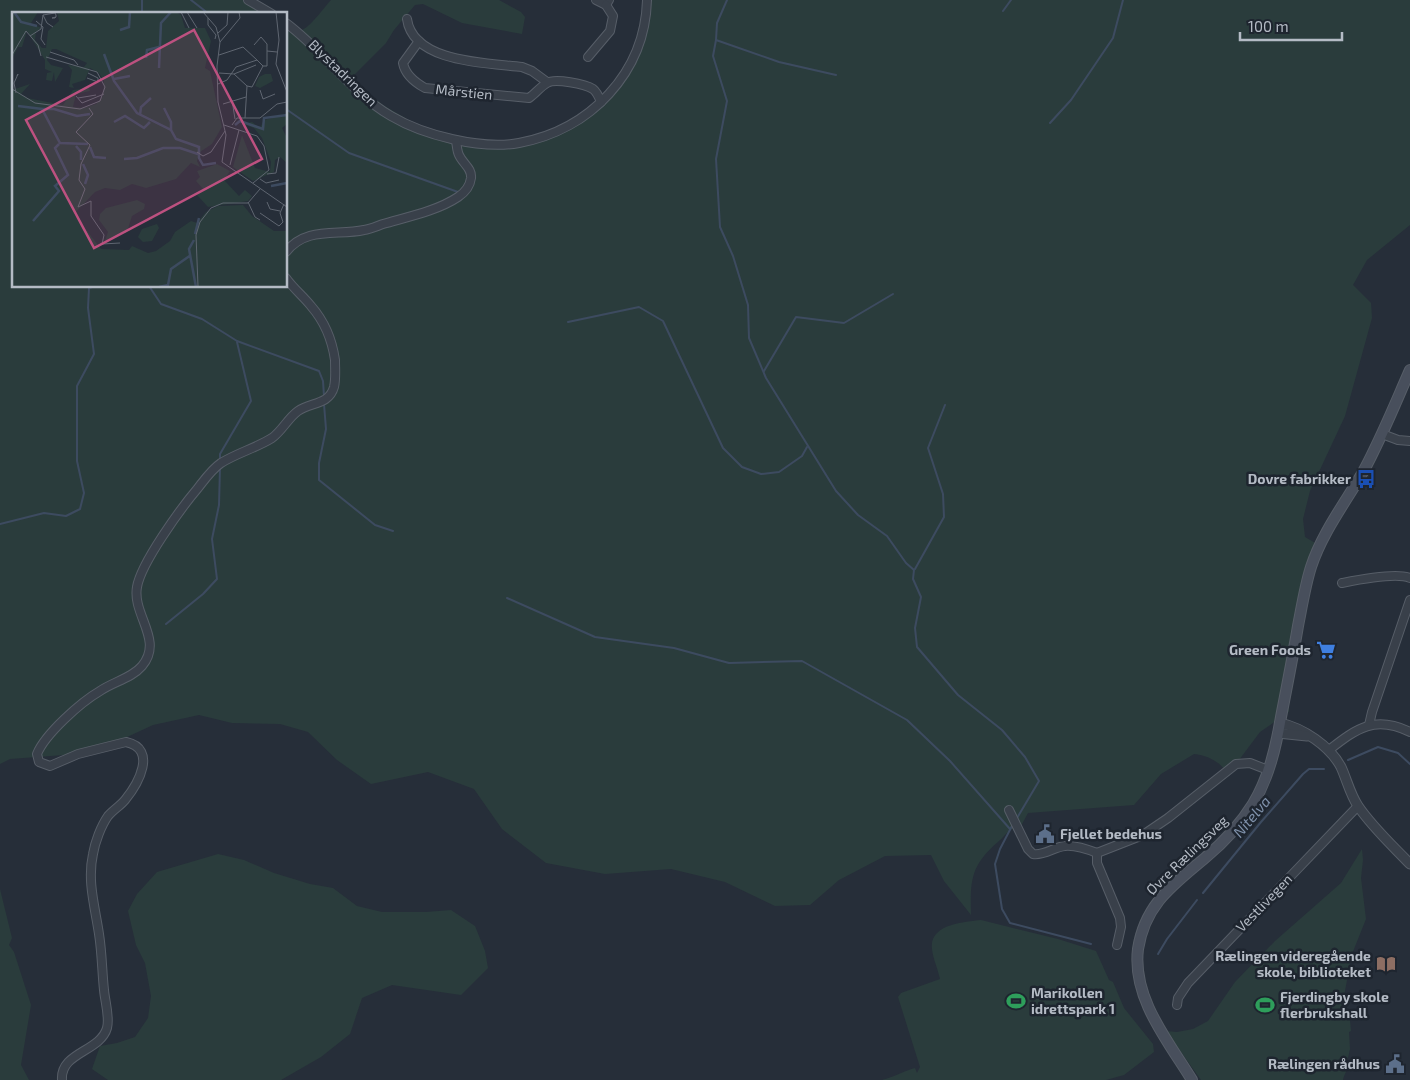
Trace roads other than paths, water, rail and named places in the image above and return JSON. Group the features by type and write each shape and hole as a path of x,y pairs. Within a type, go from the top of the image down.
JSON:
{"main road":[{"name":"Øvre Rælingsveg","path":"1192,1080 1154,1018 1141,989 1138,958 1142,934 1150,914 1164,894 1216,848 1241,821 1258,794 1268,770 1279,728 1311,566 1320,546 1362,474 1410,370"}],"street":[{"path":"248,0 269,12"},
{"path":"588,57 610,31 613,16 608,2 596,0"},
{"name":"Blystadringen","path":"288,24 302,34 358,92 392,117 430,134 456,141 518,144 550,134 588,114 617,86 632,62 644,29 647,0"},
{"path":"407,19 408,27 419,41 450,58 522,67 532,71 547,82 582,84 598,94 601,102"},
{"name":"Mårstien","path":"419,41 403,63 404,69 417,83 425,88 529,98 547,82"},
{"path":"288,250 295,242 307,236 317,233 365,230 428,210 459,197 469,184 471,174 469,168 458,154 456,141"},
{"path":"62,1080 62,1071 67,1064 94,1045 107,1028 103,968 91,890 93,855 101,829 108,816 125,800 137,782 144,764 143,754 134,744 126,742 78,754 50,766 39,762 36,754 57,726 91,696 134,673 147,659 150,640 137,603 138,582 166,532 203,481 219,464 276,434 298,411 323,401 334,388 335,367 333,347 329,334 318,314 288,280"},
{"path":"1382,434 1398,440 1410,441"},
{"path":"1342,583 1391,577 1410,578"},
{"path":"1368,725 1410,600"},
{"path":"1329,750 1355,730 1368,725 1385,724 1410,732"},
{"path":"1279,728 1293,726 1329,750 1342,768 1350,793 1358,806 1376,829 1410,864"},
{"path":"1009,810 1028,849 1033,854 1065,846 1097,852 1143,835 1168,818 1236,764 1250,763 1268,770"},
{"name":"Vestlivegen","path":"1177,1004 1178,998 1188,983 1358,806"},
{"path":"1097,852 1097,862 1120,918 1121,927 1117,945"}],"waterway":[{"path":"142,0 142,12"},
{"path":"191,0 206,12"},
{"path":"727,0 717,23 713,56 727,101 716,159 720,227 733,256 748,305 749,338 766,378 836,491 858,515 887,536 906,563 914,570 913,579 921,597 915,628 917,647 958,695 1002,730 1025,757 1039,781 1017,818"},
{"path":"1003,11 1011,0"},
{"path":"1050,123 1071,100 1113,38 1123,0"},
{"path":"716,40 779,62 836,75"},
{"path":"288,110 349,153 458,192"},
{"path":"0,524 44,513 66,516 80,509 84,493 77,461 77,386 94,354 88,308 89,288"},
{"path":"150,288 161,304 202,319 237,341 319,371 323,381 324,396"},
{"path":"764,371 796,317 844,323 893,294"},
{"path":"568,322 639,307 663,321 723,448 742,467 761,474 779,472 802,456 807,447"},
{"path":"220,460 220,454 251,401 237,342"},
{"path":"324,404 326,429 319,463 319,480 375,525 393,531"},
{"path":"915,569 944,517 943,494 928,448 945,405"},
{"path":"166,624 203,594 217,579 212,539 219,505 220,467"},
{"path":"507,598 595,637 674,648 729,663 802,661 907,720 950,761 1010,829"},
{"name":"Nitelva","path":"1348,760 1378,747 1398,753 1410,764"},
{"name":"Nitelva","path":"1203,893 1303,774 1309,769 1324,769"},
{"path":"1013,824 1000,849 995,864 1002,909 1010,923 1091,944"},
{"name":"Nitelva","path":"1158,954 1197,900"}],"place":[{"name":"Dovre fabrikker","path":"1366,479"},
{"name":"Green Foods","path":"1326,650"},
{"name":"Fjellet bedehus","path":"1045,834"},
{"name":"Rælingen videregående skole, biblioteket","path":"1386,964"},
{"name":"Marikollen idrettspark 1","path":"1016,1001"},
{"name":"Fjerdingby skole flerbrukshall","path":"1265,1005"},
{"name":"Rælingen rådhus","path":"1395,1064"}]}
